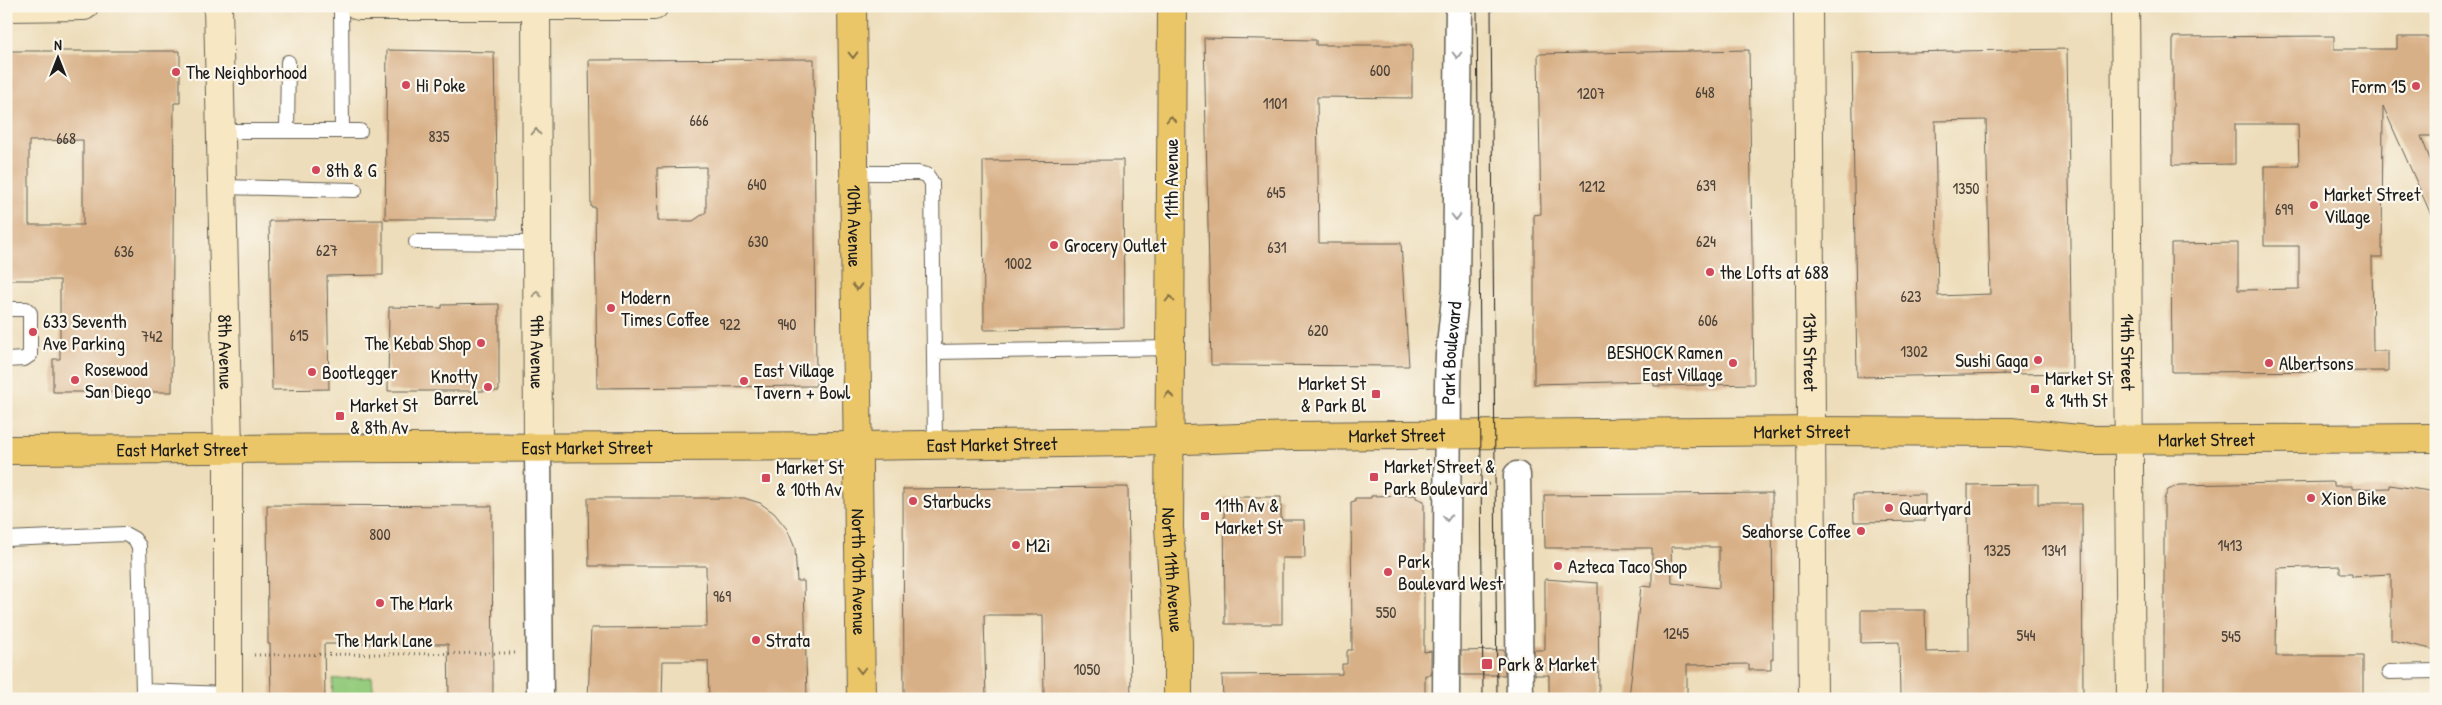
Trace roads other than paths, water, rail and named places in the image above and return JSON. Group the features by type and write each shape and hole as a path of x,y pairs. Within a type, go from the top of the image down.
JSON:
{"main road":[{"name":"10th Avenue","path":"852,6 859,446"},
{"name":"11th Avenue","path":"1169,441 1172,6"},
{"name":"Market Street","path":"1169,441 1293,436 1811,431 2011,432 2088,440 2436,438"},
{"name":"East Market Street","path":"6,450 859,446 1169,441"},
{"name":"North 11th Avenue","path":"1169,441 1169,528 1178,642 1178,699"},
{"name":"North 10th Avenue","path":"859,446 861,699"}],"street":[{"path":"6,7 84,6"},
{"name":"8th Avenue","path":"218,6 228,449 228,696"},
{"path":"359,6 654,6"},
{"name":"Park Boulevard","path":"1446,699 1449,355 1456,288 1459,6"},
{"name":"13th Street","path":"1808,6 1813,699"},
{"name":"14th Street","path":"2125,6 2131,699"},
{"name":"9th Avenue","path":"536,7 540,699"},
{"path":"1516,475 1520,699"}],"lane":[{"path":"341,6 342,131"},
{"path":"286,132 288,62"},
{"path":"221,132 360,131"},
{"path":"855,173 918,173 927,176 932,183 935,445"},
{"path":"222,187 355,190"},
{"path":"416,242 537,243"},
{"path":"6,308 26,309 30,313 30,355 24,359 6,360"},
{"path":"934,352 1170,348"},
{"path":"6,539 125,534 134,539 139,546 143,695 228,696"},
{"path":"2389,672 2436,671"}],"tram line":[{"path":"1477,6 1483,699"},
{"path":"1491,6 1497,699"}],"place":[{"name":"The Neighborhood","path":"176,72"},
{"name":"Hi Poke","path":"406,85"},
{"name":"Form 15","path":"2416,86"},
{"name":"8th & G","path":"316,170"},
{"name":"Market Street Village","path":"2314,205"},
{"name":"Grocery Outlet","path":"1054,245"},
{"name":"the Lofts at 688","path":"1710,272"},
{"name":"Modern Times Coffee","path":"611,308"},
{"name":"633 Seventh Ave Parking","path":"33,332"},
{"name":"The Kebab Shop","path":"481,343"},
{"name":"Sushi Gaga","path":"2038,360"},
{"name":"BESHOCK Ramen East Village","path":"1733,363"},
{"name":"Albertsons","path":"2269,363"},
{"name":"Bootlegger","path":"312,372"},
{"name":"Rosewood San Diego","path":"75,380"},
{"name":"East Village Tavern + Bowl","path":"744,381"},
{"name":"Knotty Barrel","path":"488,387"},
{"name":"Market St & 14th St","path":"2035,389"},
{"name":"Market St & Park Bl","path":"1376,394"},
{"name":"Market St & 8th Av","path":"340,416"},
{"name":"Market Street & Park Boulevard","path":"1374,477"},
{"name":"Market St & 10th Av","path":"766,478"},
{"name":"Xion Bike","path":"2311,498"},
{"name":"Starbucks","path":"913,501"},
{"name":"Quartyard","path":"1889,508"},
{"name":"11th Av & Market St","path":"1205,516"},
{"name":"Seahorse Coffee","path":"1861,531"},
{"name":"M2i","path":"1016,545"},
{"name":"Azteca Taco Shop","path":"1558,566"},
{"name":"Park Boulevard West","path":"1388,572"},
{"name":"The Mark","path":"380,603"},
{"name":"Strata","path":"756,640"},
{"name":"Park & Market","path":"1487,664"}]}
